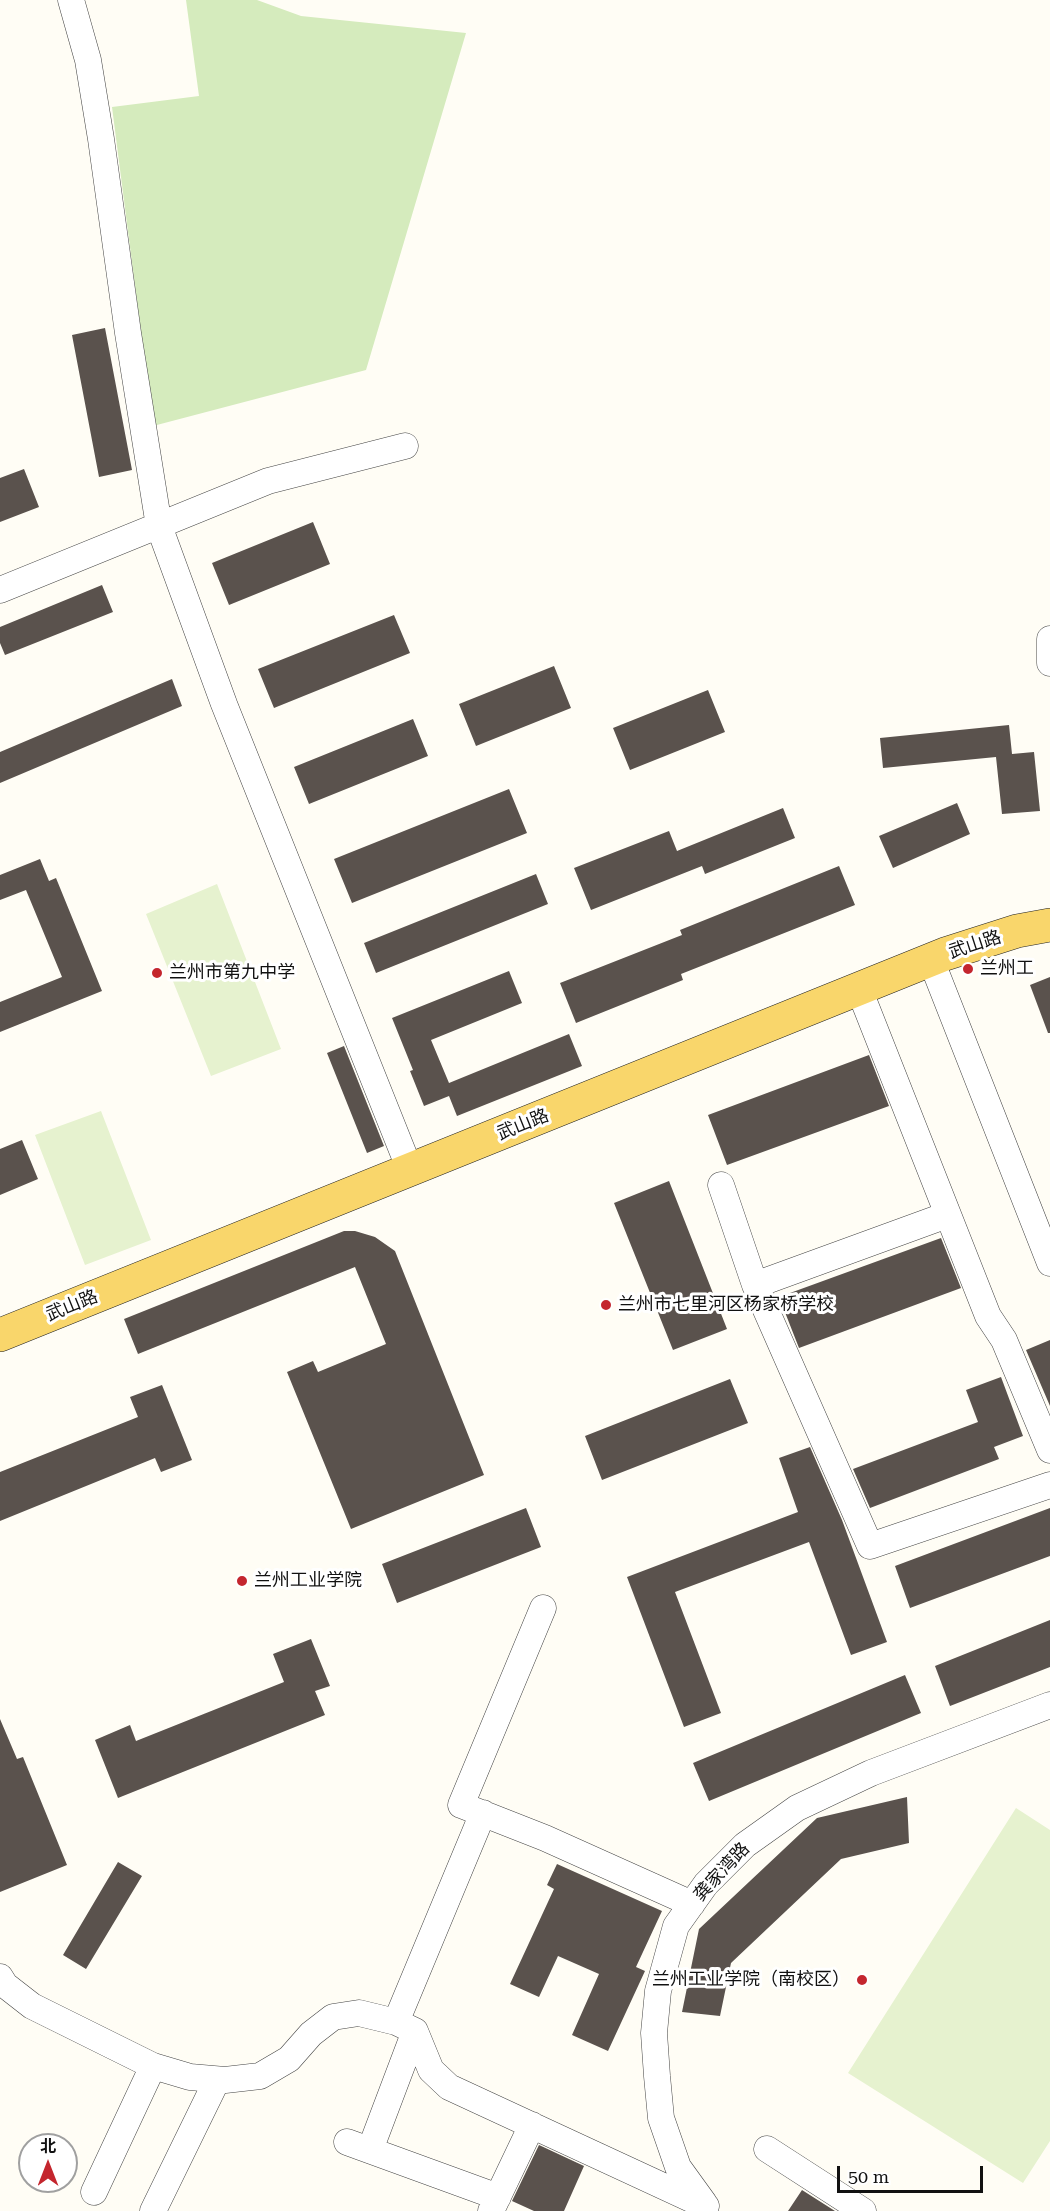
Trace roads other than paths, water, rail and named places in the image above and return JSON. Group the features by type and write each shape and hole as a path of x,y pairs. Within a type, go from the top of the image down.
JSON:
{"main road":[{"name":"武山路","path":"0,1335 931,960 1017,931 1050,925"}],"street":[{"path":"71,0 87,60 101,139 128,333 159,526 224,704 410,1170"},
{"path":"0,590 268,481 405,446"},
{"path":"1050,639 1050,663"},
{"path":"931,960 1050,1263"},
{"path":"860,989 988,1316 1004,1340 1050,1450"},
{"path":"721,1185 755,1285 870,1546 1050,1485"},
{"path":"755,1285 947,1215"},
{"path":"543,1608 461,1805 545,1838 692,1904"},
{"name":"龚家湾路","path":"708,2208 678,2167 661,2118 654,2033 658,1991 676,1926 706,1884 745,1845 797,1808 871,1773 1050,1705"},
{"path":"483,1813 359,2146 494,2204 532,2125"},
{"path":"0,1977 5,1985 32,2006 153,2066 190,2078 217,2080 260,2076 289,2059 311,2034 333,2017 360,2013 405,2027 431,2070 449,2087 708,2208"},
{"path":"94,2192 153,2066"},
{"path":"153,2211 217,2080"},
{"path":"767,2149 863,2211"}],"place":[{"name":"兰州工","path":"968,969"},
{"name":"兰州市第九中学","path":"157,973"},
{"name":"兰州市七里河区杨家桥学校","path":"606,1305"},
{"name":"兰州工业学院","path":"242,1581"},
{"name":"兰州工业学院（南校区）","path":"862,1980"}]}
